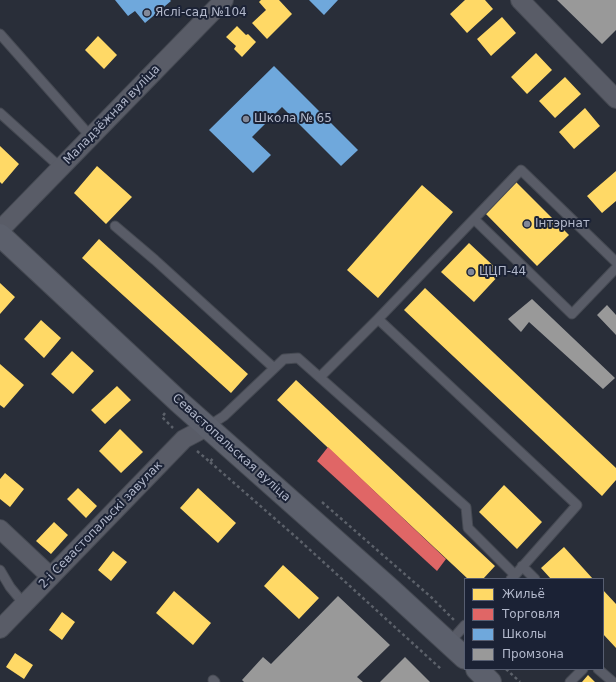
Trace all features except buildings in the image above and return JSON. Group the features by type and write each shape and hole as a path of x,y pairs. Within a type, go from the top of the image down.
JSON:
{"street":[{"name":"Маладзёжная вуліца","path":"0,230 224,0"},
{"path":"520,0 616,100"},
{"name":"Севастопальская вуліца","path":"0,235 207,427 391,590 459,632 464,654"},
{"name":"2-і Севастопальскі завулак","path":"0,629 184,439 207,427"},
{"path":"0,529 50,576"}],"lane":[{"path":"0,34 91,137"},
{"path":"0,112 61,168"},
{"path":"320,377 522,170 616,262"},
{"path":"474,219 572,314 616,268"},
{"path":"114,226 155,260 274,368"},
{"path":"207,427 224,416 284,359 298,358 466,507 468,528 513,577 577,505 378,319"},
{"path":"522,566 534,578"},
{"path":"0,570 10,587 24,604"},
{"path":"570,682 582,670"},
{"path":"599,670 613,682"}],"path":[{"path":"210,462 297,538 441,669"},
{"path":"393,565 430,598 459,632"},
{"path":"507,670 520,682"}],"place":[{"name":"Яслі-сад №104","path":"147,13"},
{"name":"Школа № 65","path":"246,119"},
{"name":"Інтэрнат","path":"527,224"},
{"name":"ЦЦП-44","path":"471,272"}]}
